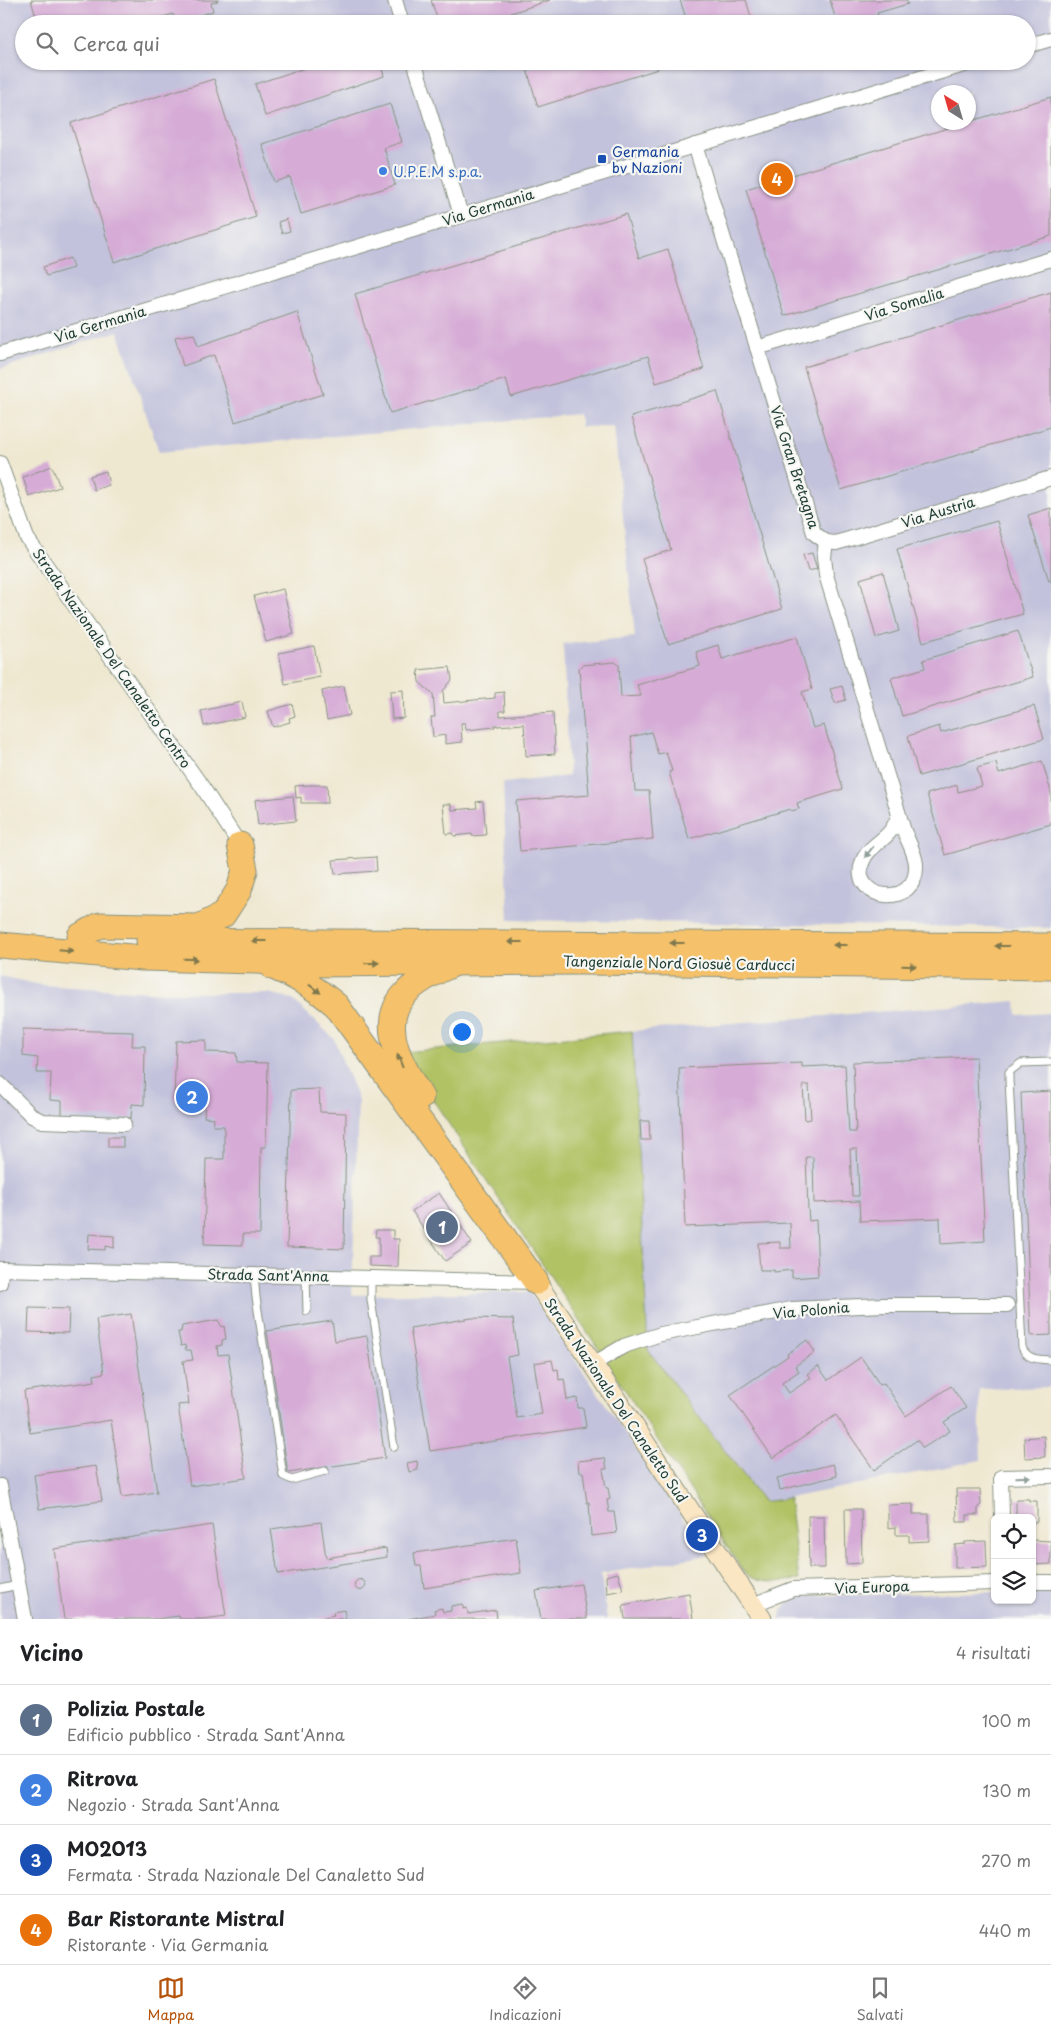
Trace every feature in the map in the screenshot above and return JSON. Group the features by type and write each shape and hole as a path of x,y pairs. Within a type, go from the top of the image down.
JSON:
{"highway":[{"path":"80,936 100,925 199,927 223,915 239,890 245,870 240,845"},
{"path":"0,927 27,932 307,952"},
{"path":"0,944 142,958 256,961 307,952"},
{"name":"Tangenziale Nord Giosuè Carducci","path":"307,952 1051,946"},
{"name":"Tangenziale Nord Giosuè Carducci","path":"307,952 458,962 1045,968"},
{"path":"256,961 298,977 317,989 336,1005 536,1282"},
{"path":"458,962 417,984 404,995 395,1010 392,1026 395,1047 405,1071 536,1282"}],"main road":[{"name":"Strada Nazionale Del Canaletto Sud","path":"536,1282 593,1364 757,1612"}],"street":[{"path":"395,0 399,15"},
{"path":"1036,43 1051,39"},
{"path":"417,70 461,215"},
{"name":"Via Germania","path":"0,354 947,70"},
{"name":"Via Gran Bretagna","path":"695,145 814,533 826,542 824,557 826,575 899,815 916,862 916,874 909,887 900,894 882,895 866,886 862,877 861,866 864,857 870,849 894,827 899,815"},
{"name":"Via Somalia","path":"757,348 1051,259"},
{"name":"Strada Nazionale Del Canaletto Centro","path":"0,463 27,538 201,785 240,845"},
{"name":"Via Austria","path":"826,542 836,543 1051,478"},
{"path":"0,1084 32,1116 42,1121 124,1124"},
{"path":"0,1269 0,1283"},
{"name":"Strada Sant'Anna","path":"0,1269 536,1282"},
{"name":"Via Polonia","path":"593,1364 624,1346 661,1334 792,1308 884,1305 1013,1305"},
{"path":"1002,1514 1001,1477 1051,1476"},
{"path":"0,1486 25,1619"},
{"path":"1036,1582 1051,1582"},
{"name":"Via Europa","path":"757,1612 793,1589 991,1583"}],"lane":[{"path":"1051,1062 1021,1063 1010,1072 1014,1202 1013,1305 1025,1353 1029,1357 1051,1360"},
{"path":"254,1275 283,1476 292,1480 325,1471"},
{"path":"306,1276 306,1311"},
{"path":"371,1278 371,1300 394,1447"},
{"path":"0,1590 18,1585"}],"shaded area":[{"path":"0,0 1051,0 1051,928 509,920 503,783 569,776 563,644 635,637 614,426 581,427 579,414 159,452 118,331 0,369"},
{"path":"0,976 41,985 164,993 268,993 292,999 334,1039 358,1100 352,1295 529,1292 708,1555 601,1574 607,1619 0,1619"},
{"path":"1016,1001 1017,1015 1051,1013 1051,1387 979,1389 981,1460 764,1503 648,1350 632,1031"},
{"path":"1036,1591 1051,1591 1051,1619 780,1619 781,1613 788,1602 801,1596 991,1592 991,1604 1036,1604"}],"green space":[{"path":"632,1031 648,1350 764,1502 789,1498 799,1580 769,1582 756,1579 743,1571 419,1079 404,1052"}],"building":[{"path":"31,0 218,0 211,3 213,11 201,15 35,15"},
{"path":"431,0 550,0 511,13 512,15 436,15"},
{"path":"680,0 746,0 750,15 685,15"},
{"path":"830,0 906,0 908,4 877,13 878,15 834,15"},
{"path":"298,70 382,70 384,76 265,116 255,84"},
{"path":"527,70 655,70 538,107"},
{"path":"214,79 256,217 114,262 71,123"},
{"path":"1051,97 1051,236 784,316 746,189 942,130 976,130 976,120"},
{"path":"390,104 402,142 384,148 395,185 301,214 290,177 274,182 262,144"},
{"path":"626,214 639,258 668,249 704,369 656,383 648,356 511,397 506,379 390,413 355,294"},
{"path":"287,219 290,231 282,233 278,222"},
{"path":"70,258 73,268 46,276 43,267"},
{"path":"1051,292 1051,427 841,490 804,367"},
{"path":"297,312 323,394 235,422 214,355 183,366 175,337 194,334 198,346"},
{"path":"717,391 782,609 668,644 642,559 671,550 631,417"},
{"path":"52,466 60,487 29,497 23,477"},
{"path":"106,471 109,485 94,490 90,476"},
{"path":"1051,508 1051,581 1049,581 1028,515"},
{"path":"997,521 1023,614 923,642 897,549"},
{"path":"812,553 817,569 808,571 803,555"},
{"path":"883,572 899,631 876,638 860,579"},
{"path":"283,589 294,634 266,642 254,596"},
{"path":"1018,631 1033,677 902,716 891,678 925,668 923,660"},
{"path":"797,637 812,689 802,692 813,728 824,725 843,789 797,803 799,809 791,811 790,809 689,839 669,772 672,771 666,752 658,754 651,732 631,737 635,791 649,791 653,839 520,851 516,801 589,795 579,668 582,665 615,662 619,665 621,697 641,696 637,685 700,666 696,652 718,645 722,659"},
{"path":"314,646 320,677 285,684 279,653"},
{"path":"450,667 452,680 443,691 444,703 495,698 495,693 504,692 505,711 500,711 500,716 553,712 555,754 526,756 524,724 494,725 495,727 466,730 465,723 461,723 462,742 445,744 445,735 433,737 431,717 435,717 433,694 419,682 418,670"},
{"path":"344,686 350,715 327,720 322,691"},
{"path":"842,686 846,700 835,703 830,689"},
{"path":"403,690 404,718 392,719 390,691"},
{"path":"242,702 245,717 204,726 201,711"},
{"path":"292,704 295,716 289,718 290,722 273,727 268,711"},
{"path":"1034,706 1044,739 919,776 908,736 939,726 941,733"},
{"path":"1042,761 1051,792 1051,824 945,855 927,794 957,785 958,792 982,786 977,768 996,763 999,774"},
{"path":"327,785 328,803 301,803 301,797 296,798 295,786"},
{"path":"293,796 296,821 258,825 255,800"},
{"path":"483,801 486,835 454,836 453,833 446,834 443,804 451,804 452,810 477,808 476,802"},
{"path":"376,857 377,871 335,874 333,860"},
{"path":"23,1029 133,1032 132,1046 145,1046 144,1105 132,1104 131,1118 62,1116 62,1101 50,1100 51,1073 37,1073 38,1058 23,1056"},
{"path":"206,1040 206,1052 236,1053 237,1062 268,1063 266,1147 261,1147 260,1234 243,1234 243,1245 204,1244 206,1159 224,1159 224,1126 213,1126 214,1118 204,1117 205,1101 174,1100 176,1041"},
{"path":"976,1057 985,1241 941,1244 940,1218 860,1221 859,1201 814,1203 813,1157 806,1157 808,1209 809,1221 816,1220 818,1276 792,1278 792,1270 774,1272 774,1270 760,1270 758,1243 780,1242 780,1248 791,1248 790,1223 685,1227 679,1068 802,1063 802,1067 845,1065 849,1132 856,1132 853,1062","holes":["803,1085 809,1085 811,1119 805,1120","850,1149 857,1149 859,1196 852,1196"]},
{"path":"319,1089 320,1112 346,1113 344,1249 287,1247 291,1090"},
{"path":"1051,1091 1051,1335 1031,1336 1021,1093"},
{"path":"640,1121 649,1121 650,1140 641,1140"},
{"path":"108,1137 123,1137 123,1147 108,1147"},
{"path":"439,1193 472,1243 445,1261 412,1211"},
{"path":"376,1230 393,1230 393,1239 399,1239 398,1267 369,1266 369,1257 379,1257 379,1237 375,1237"},
{"path":"89,1234 114,1236 114,1248 105,1246 105,1250 88,1249"},
{"path":"29,1308 69,1309 68,1333 28,1332"},
{"path":"131,1314 157,1492 122,1497 111,1420 30,1433 24,1391 95,1381 94,1375 104,1373 96,1319"},
{"path":"472,1318 513,1319 518,1355 507,1357 517,1418 542,1414 534,1363 552,1360 554,1370 558,1369 559,1380 564,1379 567,1400 577,1398 578,1408 583,1408 586,1427 430,1451 410,1328"},
{"path":"218,1320 222,1327 224,1326 226,1339 222,1340 222,1345 217,1346 218,1355 228,1354 246,1478 190,1486 178,1405 189,1404 183,1361 193,1360 191,1350 186,1350 185,1345 181,1346 178,1332 181,1332 182,1326"},
{"path":"332,1321 335,1341 367,1336 385,1458 288,1473 267,1331"},
{"path":"807,1340 815,1352 795,1366 799,1371 782,1383 789,1393 811,1378 808,1374 818,1366 828,1380 861,1357 880,1385 884,1383 906,1416 951,1386 966,1408 944,1422 950,1431 923,1448 917,1440 874,1470 836,1415 773,1458 730,1395 788,1356 787,1354"},
{"path":"1044,1436 1045,1457 1025,1458 1024,1438"},
{"path":"605,1458 607,1469 603,1469 610,1499 607,1500 609,1512 614,1512 617,1533 591,1536 589,1502 587,1503 583,1472 579,1472 578,1461"},
{"path":"417,1461 418,1470 409,1472 407,1463"},
{"path":"833,1464 837,1476 780,1490 777,1478"},
{"path":"96,1466 102,1501 39,1509 34,1475"},
{"path":"956,1489 980,1489 981,1505 978,1507 978,1515 967,1515 967,1522 957,1522"},
{"path":"1016,1499 1037,1501 1037,1522 1036,1514 1016,1514"},
{"path":"913,1504 913,1514 929,1514 929,1541 909,1542 909,1535 896,1535 896,1527 888,1528 888,1505"},
{"path":"845,1509 861,1509 862,1563 846,1564"},
{"path":"808,1516 824,1516 825,1568 809,1568"},
{"path":"321,1522 326,1558 386,1548 387,1557 278,1574 271,1529"},
{"path":"212,1525 226,1616 203,1619 180,1619 179,1616 157,1619 64,1619 54,1549"},
{"path":"516,1538 521,1573 424,1588 421,1566 416,1566 414,1553"},
{"path":"1036,1540 1051,1541 1051,1564 1036,1565"},
{"path":"986,1541 987,1567 955,1568 955,1545 965,1544 965,1542"},
{"path":"618,1573 623,1590 607,1593 606,1576"},
{"path":"358,1580 362,1580 365,1585 364,1589 358,1590 355,1587 355,1583"},
{"path":"581,1584 587,1619 541,1619 536,1591"},
{"path":"689,1593 693,1619 625,1619 623,1605"},
{"path":"463,1604 463,1609 467,1608 468,1614 496,1610 497,1619 408,1619 435,1614 434,1610 442,1608 443,1612 451,1611 451,1606"},
{"path":"344,1610 346,1619 316,1619 334,1615 333,1612"}],"place":[{"name":"Germania bv Nazioni","path":"602,159"},
{"name":"U.P.E.M s.p.a.","path":"383,171"},
{"name":"Bar Ristorante Mistral","path":"777,179"},
{"name":"Ritrova","path":"192,1097"},
{"name":"Polizia Postale","path":"442,1227"},
{"name":"MO2013","path":"702,1535"}]}
